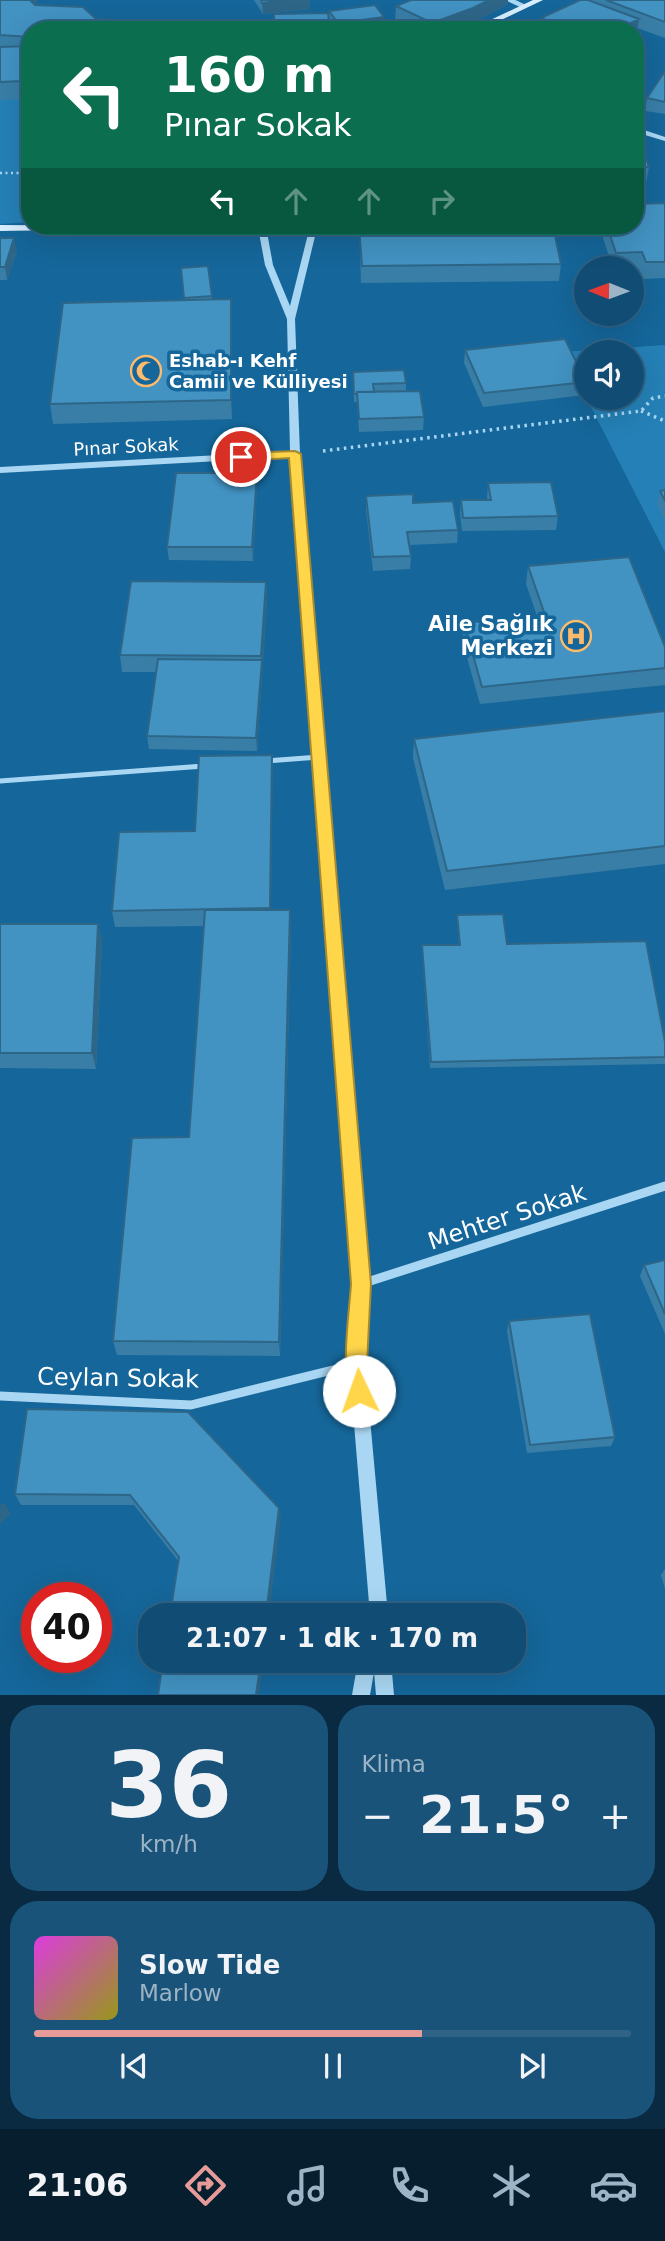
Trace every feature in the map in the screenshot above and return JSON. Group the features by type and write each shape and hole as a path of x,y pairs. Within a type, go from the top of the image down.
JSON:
{"main road":[{"path":"495,21 539,0"},
{"path":"0,228 21,228"}],"street":[{"path":"510,0 523,6"},
{"path":"644,132 665,139"},
{"path":"264,235 269,265 291,319"},
{"path":"313,235 291,319 295,454 361,1284 357,1364 376,1603"},
{"name":"Pınar Sokak","path":"0,470 295,454"},
{"name":"Mehter Sokak","path":"361,1284 665,1186"},
{"name":"Ceylan Sokak","path":"0,1396 191,1405 357,1364"},
{"path":"361,1695 365,1673"},
{"path":"384,1673 386,1695"}],"lane":[{"path":"265,761 319,757"},
{"path":"0,781 211,766"}],"path":[{"path":"0,173 21,173"},
{"path":"641,411 653,398 665,396"},
{"path":"295,454 641,411 665,421"}],"shaded area":[{"path":"0,55 21,56 21,223 0,224"},
{"path":"665,345 665,552 593,410 644,410 644,346"},
{"path":"574,351 574,374 563,352"}],"building":[{"path":"0,0 30,0 35,5 83,7 96,19 119,20 21,21 21,36 0,35"},
{"path":"261,0 285,0 262,3"},
{"path":"411,0 489,0 437,21 428,21 396,6"},
{"path":"580,0 588,0 639,19 548,21 541,18"},
{"path":"606,0 665,0 665,22"},
{"path":"375,5 384,17 336,21 329,11"},
{"path":"328,13 329,21 274,21 274,14"},
{"path":"21,46 21,81 0,82 0,47"},
{"path":"665,71 665,102 647,98"},
{"path":"644,152 649,167 644,167"},
{"path":"665,203 665,262 646,262 642,252 616,253 610,235 644,235 644,204"},
{"path":"360,235 555,235 561,264 362,266"},
{"path":"0,238 14,238 5,267 0,267"},
{"path":"208,266 212,296 184,298 181,268"},
{"name":"Eshab-ı Kehf Camii ve Külliyesi","path":"231,299 231,400 50,404 63,303"},
{"path":"565,339 574,357 574,383 484,393 465,350"},
{"path":"404,370 406,383 373,384 374,392 354,394 353,372"},
{"path":"420,391 424,417 359,419 357,392"},
{"path":"176,473 257,473 252,547 167,547"},
{"path":"551,482 558,516 463,518 461,500 491,500 488,483"},
{"path":"413,494 413,503 453,501 458,530 407,532 411,556 373,557 366,496"},
{"name":"Aile Sağlık Merkezi","path":"629,557 665,647 665,668 482,687 464,623 545,615 528,566"},
{"path":"131,581 266,582 261,656 120,655"},
{"path":"158,659 262,660 256,738 147,736"},
{"path":"665,711 665,846 447,871 414,739"},
{"path":"272,755 270,908 112,911 119,832 195,831 199,756"},
{"path":"205,910 290,910 279,1342 113,1341 132,1138 189,1137"},
{"path":"503,914 507,944 646,941 665,1042 665,1057 431,1062 422,945 460,945 457,915"},
{"path":"0,924 98,924 92,1053 0,1053"},
{"path":"665,1260 665,1314 644,1265"},
{"path":"590,1314 615,1437 530,1445 509,1321"},
{"path":"27,1409 188,1412 279,1508 267,1603 172,1603 179,1557 130,1495 15,1494"},
{"path":"161,1673 259,1673 256,1695 158,1695"}],"place":[{"name":"Eshab-ı Kehf Camii ve Külliyesi","path":"146,371"},
{"name":"Aile Sağlık Merkezi","path":"576,636"}],"route":[{"path":"241,457 295,454 361,1284 357,1364 359,1391"}]}
